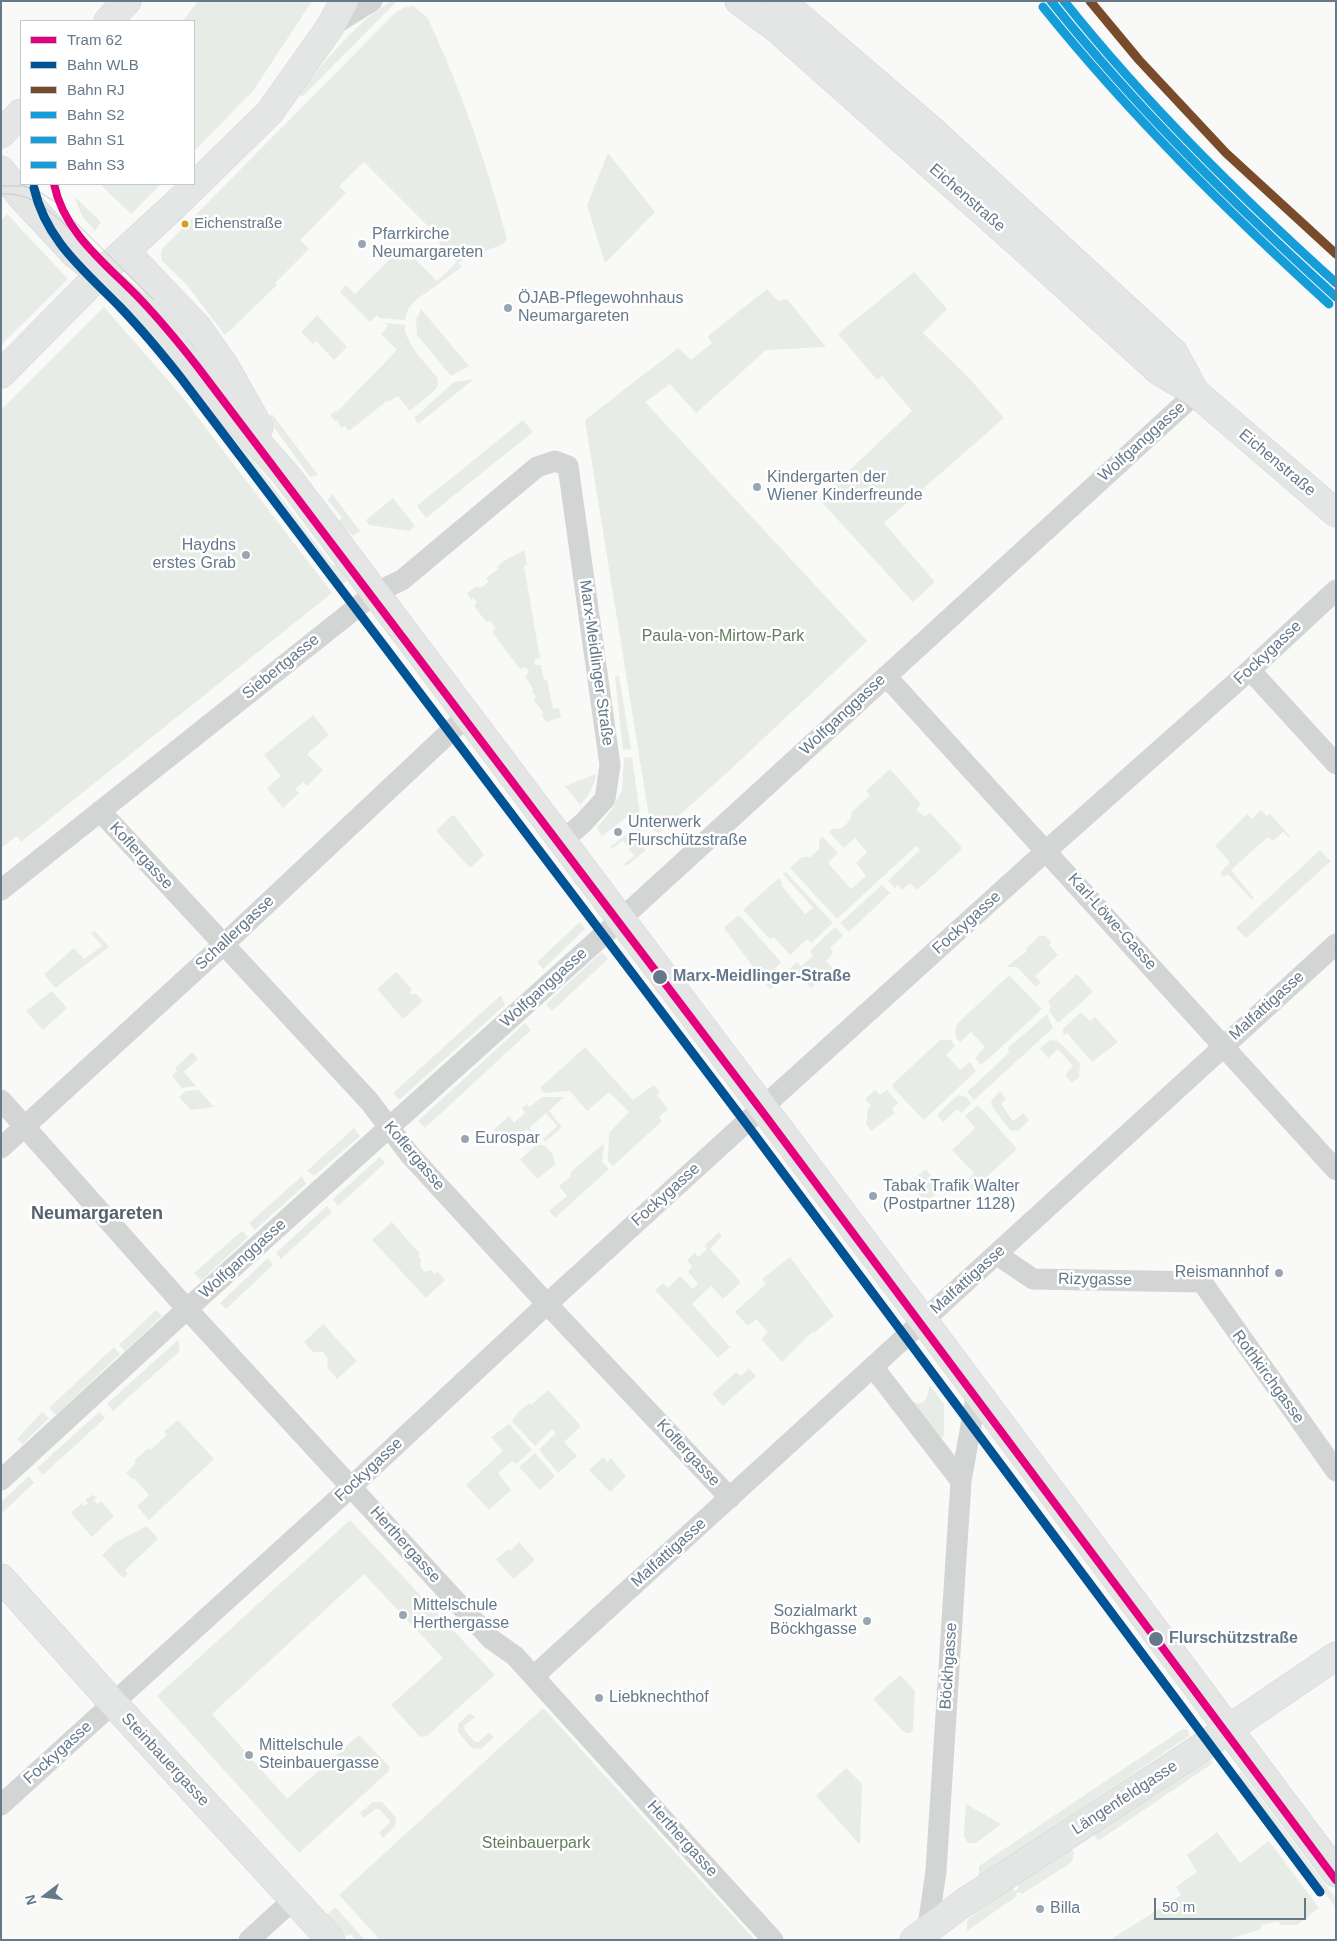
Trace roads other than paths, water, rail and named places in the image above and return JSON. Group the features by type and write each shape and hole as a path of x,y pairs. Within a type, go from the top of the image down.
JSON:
{"street":[{"path":"109,20 127,1"},
{"path":"1,374 100,274 174,206 270,112 330,27 344,1"},
{"path":"330,27 372,1"},
{"name":"Eichenstraße","path":"739,1 776,28 1159,371 1196,393 1336,513"},
{"name":"Eichenstraße","path":"781,1 929,128 1174,353 1196,393"},
{"path":"1,134 20,114"},
{"path":"1,170 20,195 76,255 137,307 171,342 287,476 1336,1872"},
{"path":"125,251 198,328 226,368 287,476"},
{"name":"Wolfganggasse","path":"1,1480 187,1309 621,919 1196,393"},
{"name":"Siebertgasse","path":"1,890 374,593 402,580 537,467 555,461 568,466"},
{"name":"Marx-Meidlinger Straße","path":"562,841 605,799 610,765 568,466"},
{"name":"Fockygasse","path":"1,1805 352,1486 547,1304 763,1107 1046,851 1250,670 1336,590"},
{"path":"1250,670 1336,764"},
{"name":"Karl-Löwe-Gasse","path":"886,676 1336,1170"},
{"name":"Schallergasse","path":"1,1148 223,945 468,715"},
{"name":"Koflergasse","path":"100,811 369,1102 410,1155 730,1498"},
{"name":"Malfattigasse","path":"534,1676 1336,944"},
{"name":"Herthergasse","path":"1,1100 187,1309 491,1639 515,1656 534,1676 773,1940"},
{"name":"Rizygasse","path":"996,1254 1033,1279 1202,1282"},
{"name":"Rothkirchgasse","path":"1202,1282 1336,1471"},
{"path":"873,1367 961,1481"},
{"name":"Böckhgasse","path":"923,1936 936,1871 961,1481 977,1392"},
{"name":"Steinbauergasse","path":"1,1578 331,1940"},
{"name":"Längenfeldgasse","path":"923,1936 1336,1656"},
{"path":"249,1940 294,1899"}],"tram line":[{"name":"62","path":"54,185 59,202 77,233 100,260 155,315 197,366 764,1114 1336,1880"},
{"path":"1,186 23,186 35,189 55,202 153,299"},
{"path":"1,194 14,194 38,203 58,218 85,245"}],"rail line":[{"name":"S2","path":"1051,1 1117,80 1152,118 1261,227 1336,297"},
{"name":"S3","path":"1064,1 1127,76 1194,148 1336,283"},
{"name":"RJ","path":"1090,1 1139,60 1226,153 1336,254"},
{"name":"S1","path":"1043,7 1110,86 1180,161 1329,304"},
{"name":"WLB","path":"34,188 40,207 57,240 81,268 137,325 181,378 748,1126 1320,1892"}],"place":[{"name":"Eichenstraße","path":"185,224"},
{"name":"Pfarrkirche Neumargareten","path":"362,244"},
{"name":"ÖJAB-Pflegewohnhaus Neumargareten","path":"508,308"},
{"name":"Kindergarten der Wiener Kinderfreunde","path":"757,487"},
{"name":"Haydns erstes Grab","path":"246,555"},
{"name":"Unterwerk Flurschützstraße","path":"618,832"},
{"name":"Marx-Meidlinger-Straße","path":"660,977"},
{"name":"Eurospar","path":"465,1139"},
{"name":"Tabak Trafik Walter (Postpartner 1128)","path":"873,1196"},
{"name":"Reismannhof","path":"1279,1273"},
{"name":"Mittelschule Herthergasse","path":"403,1615"},
{"name":"Sozialmarkt Böckhgasse","path":"867,1621"},
{"name":"Flurschützstraße","path":"1156,1639"},
{"name":"Liebknechthof","path":"599,1698"},
{"name":"Mittelschule Steinbauergasse","path":"249,1755"},
{"name":"Billa","path":"1040,1909"}],"district":[{"name":"Neumargareten","path":"97,1214"}],"park label":[{"name":"Paula-von-Mirtow-Park","path":"723,637"},
{"name":"Steinbauerpark","path":"536,1844"}]}
